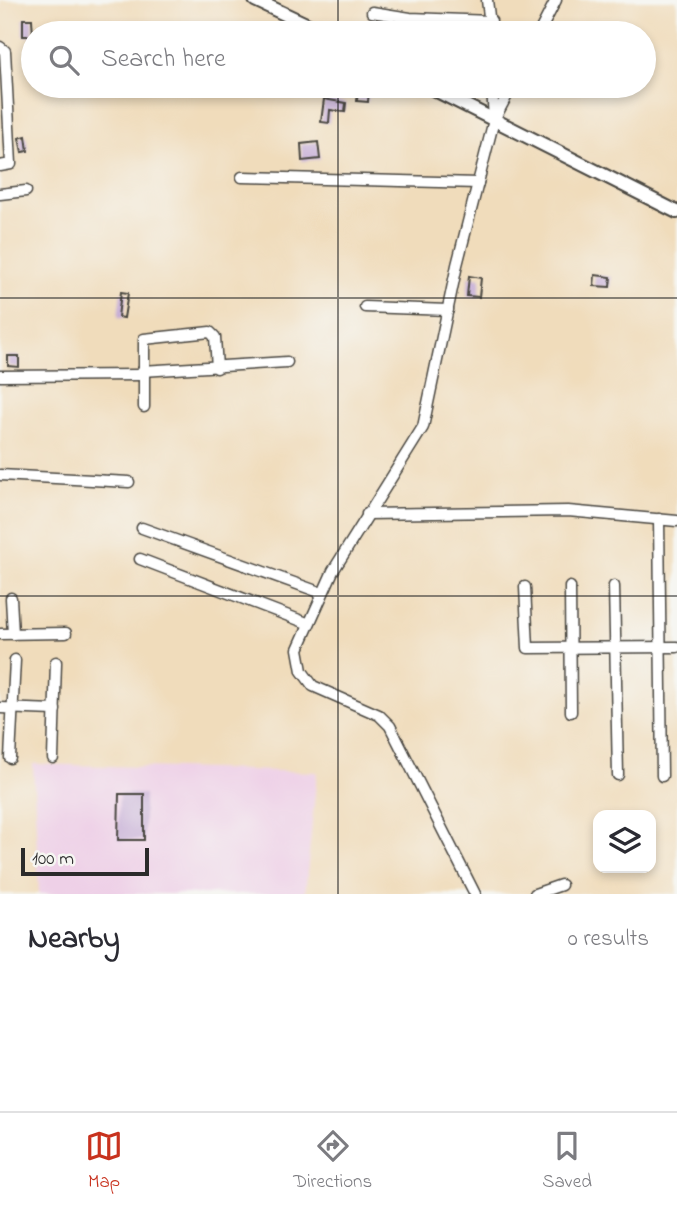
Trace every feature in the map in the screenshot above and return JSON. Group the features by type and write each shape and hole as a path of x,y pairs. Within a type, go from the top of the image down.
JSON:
{"main road":[{"path":"255,0 300,21"},
{"path":"451,98 677,212"}],"street":[{"path":"372,12 410,18 491,21 487,0"},
{"path":"545,21 556,0"},
{"path":"0,47 5,51 11,164 0,166"},
{"path":"493,98 494,120"},
{"path":"475,894 390,726 379,715 305,680 298,649 322,593 367,514 423,427 478,183 494,120 506,98"},
{"path":"242,177 478,183"},
{"path":"0,194 26,191"},
{"path":"365,307 448,310"},
{"path":"144,407 144,339 210,332 215,337 217,368"},
{"path":"0,376 142,373 287,362"},
{"path":"0,475 129,482"},
{"path":"367,514 568,511 677,521"},
{"path":"659,519 662,776"},
{"path":"142,528 322,593"},
{"path":"140,559 307,623"},
{"path":"614,586 618,775"},
{"path":"525,587 528,648 677,647"},
{"path":"570,587 571,712"},
{"path":"11,598 13,634"},
{"path":"0,634 66,633"},
{"path":"10,758 15,660"},
{"path":"53,758 57,662"},
{"path":"0,708 55,710"},
{"path":"537,894 561,885"}],"shaded area":[{"path":"33,764 317,772 305,894 39,894"}],"building":[{"path":"357,98 368,98 368,102 357,101"},
{"path":"324,99 346,103 345,112 330,110 329,123 321,122"},
{"path":"26,136 28,151 22,152 19,138"},
{"path":"318,142 320,159 302,161 301,144"},
{"path":"595,275 611,277 610,287 594,286"},
{"path":"469,276 481,278 479,297 467,296"},
{"path":"121,292 128,293 124,318 118,317"},
{"path":"8,356 19,356 19,367 8,366"},
{"path":"119,794 144,794 144,840 118,840"}]}
